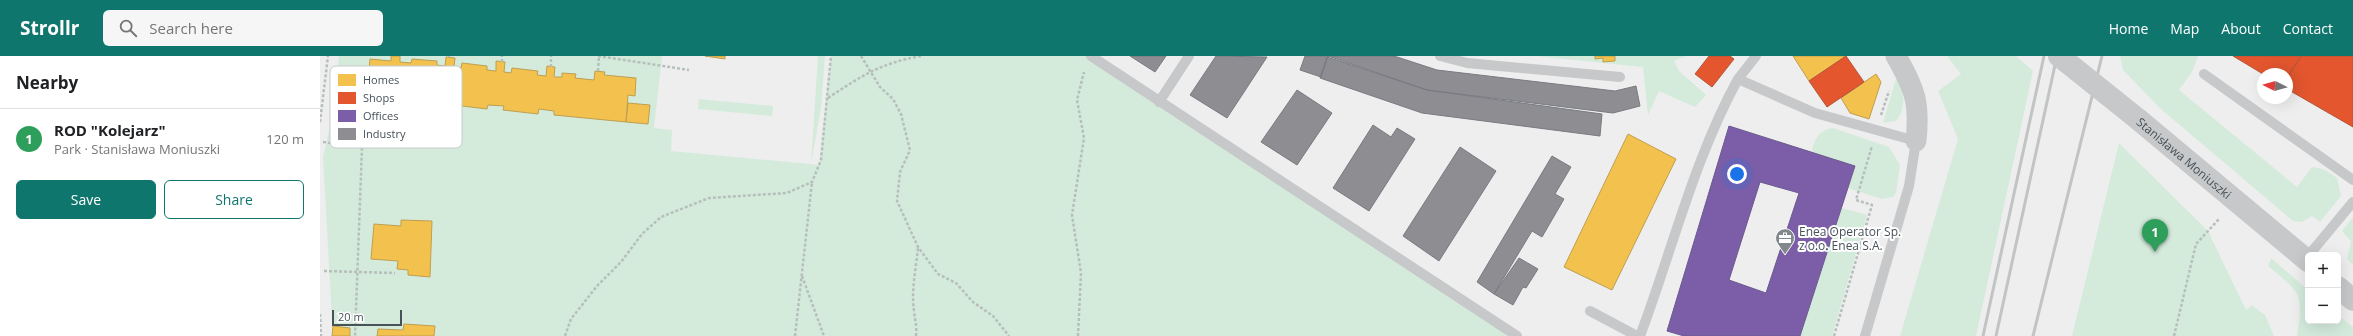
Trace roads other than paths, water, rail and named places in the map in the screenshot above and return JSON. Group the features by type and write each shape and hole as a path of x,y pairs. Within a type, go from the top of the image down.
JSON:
{"street":[{"name":"Stanisława Moniuszki","path":"2059,56 2305,256"},
{"path":"1898,58 1914,88 1916,97 1918,125 1916,142"},
{"path":"2339,288 2353,300"}],"lane":[{"path":"1091,56 1517,336"},
{"path":"1159,102 1189,56"},
{"path":"1440,56 1467,63 1620,76"},
{"path":"1590,311 1639,336 1721,109 1738,79 1756,56"},
{"path":"2204,74 2353,180"},
{"path":"1738,79 1815,114 1916,142 1909,186 1865,336"},
{"path":"2313,252 2353,202"}],"railway":[{"path":"1983,336 2044,56"},
{"path":"1996,336 2057,56"},
{"path":"2033,336 2102,56"}],"place":[{"name":"ROD \"Kolejarz\"","path":"2155,252"},
{"name":"Enea Operator Sp. z o.o. Enea S.A.","path":"1785,255"}]}
